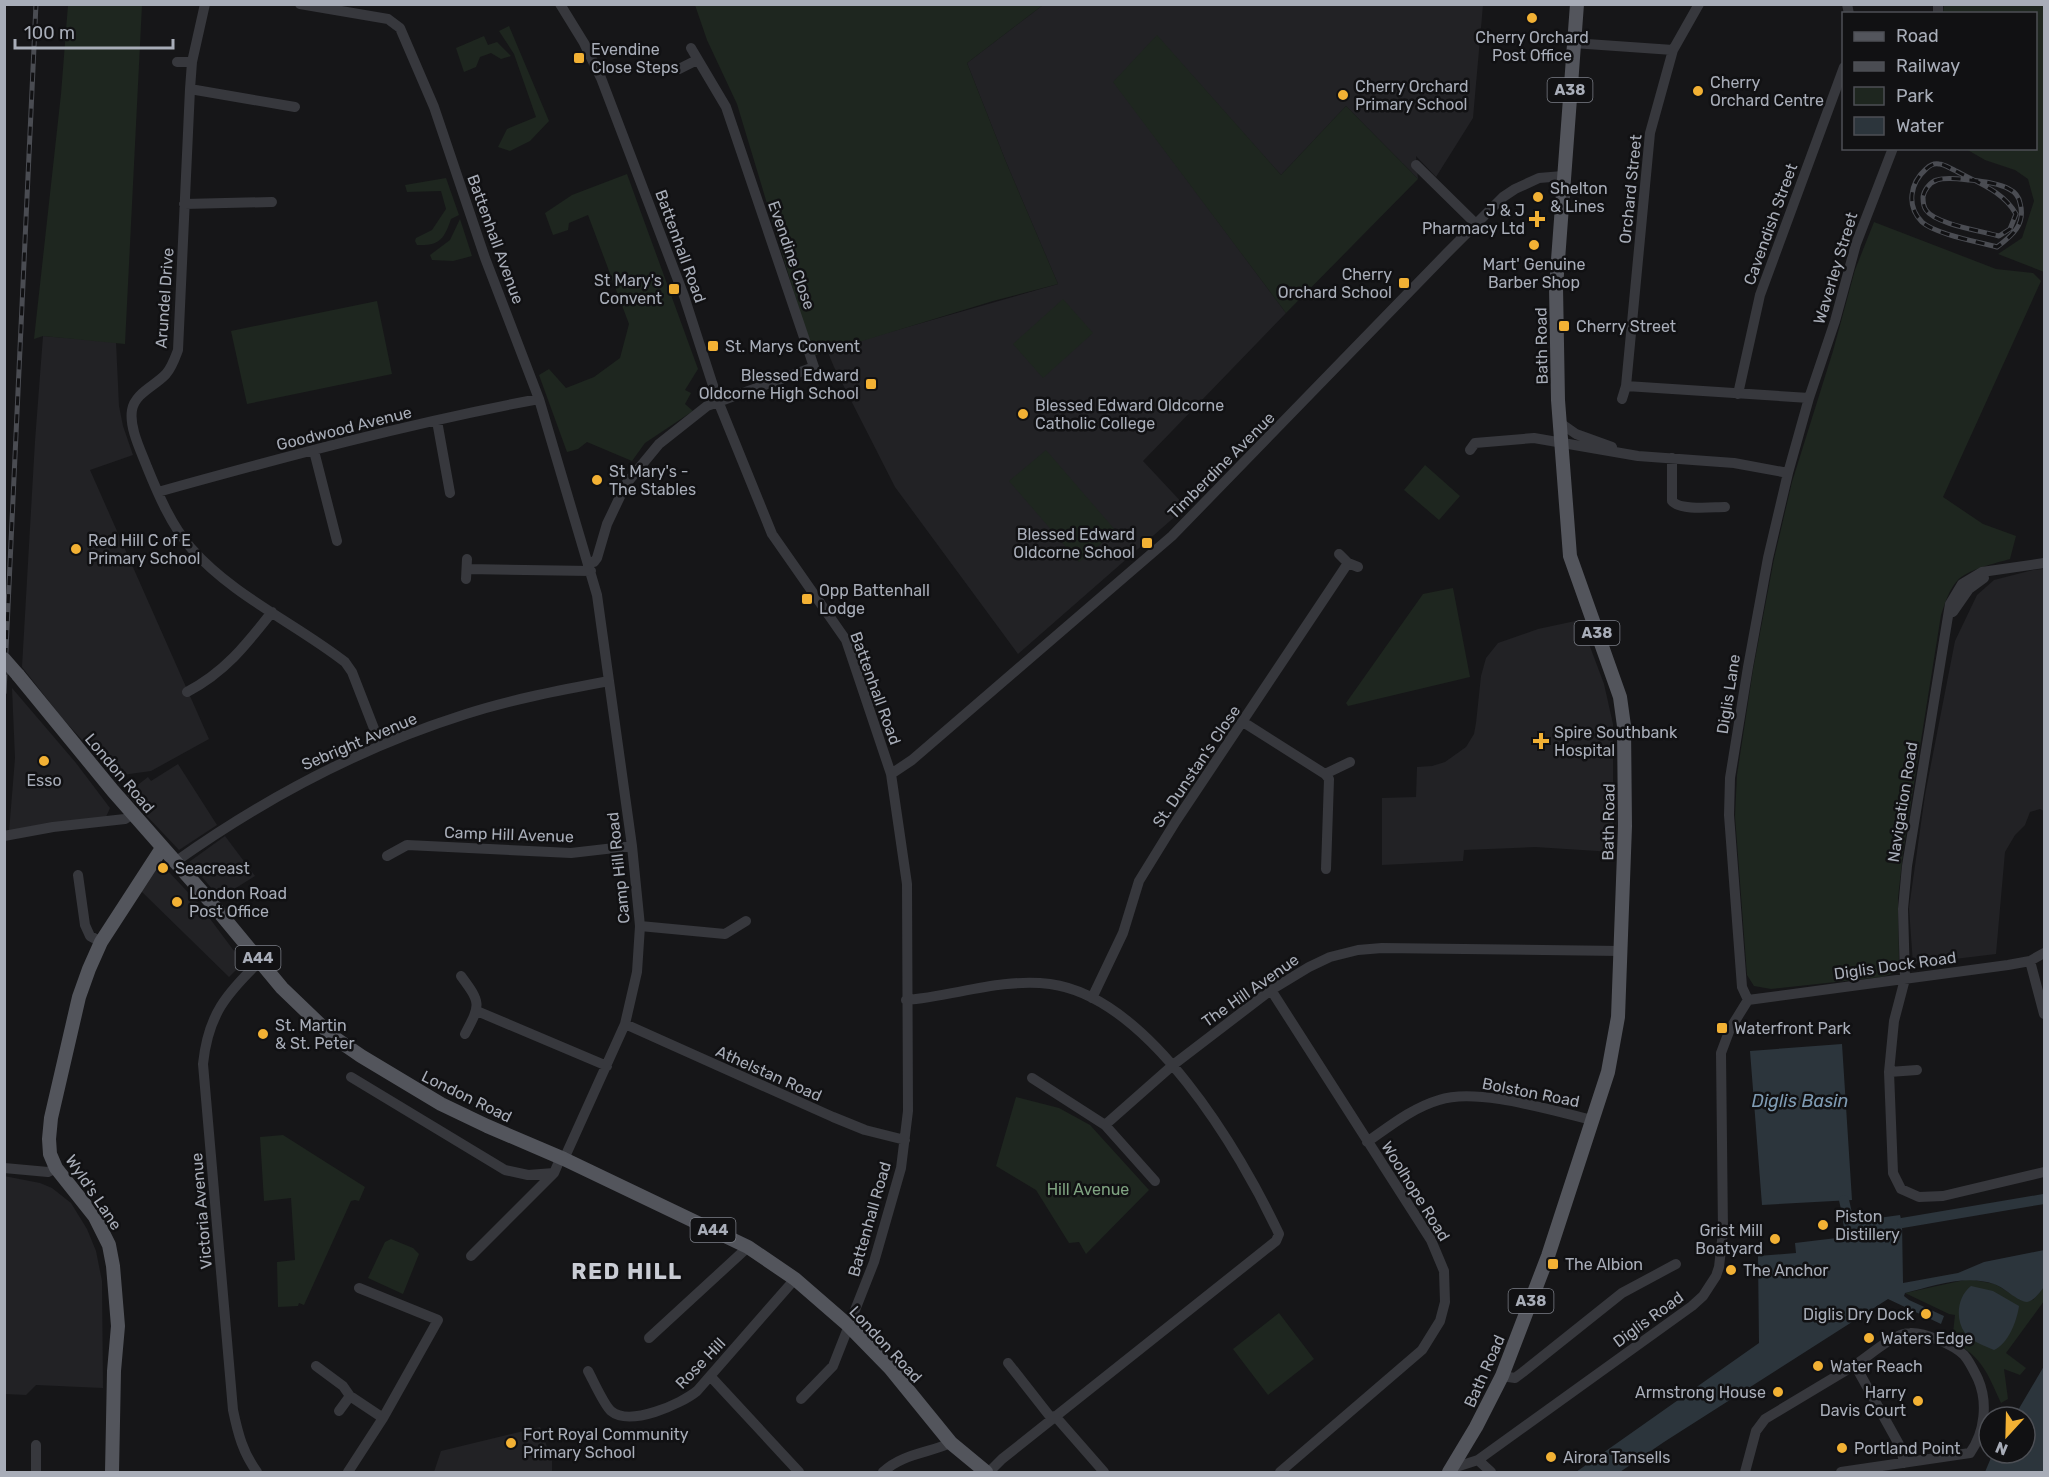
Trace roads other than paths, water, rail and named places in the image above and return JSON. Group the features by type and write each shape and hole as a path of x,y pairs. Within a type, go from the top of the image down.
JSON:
{"main road":[{"name":"Bath Road","path":"1451,1470 1502,1376 1548,1256 1608,1072 1618,1017 1625,826 1624,726 1620,697 1570,556 1559,423 1556,287 1577,4"},
{"name":"London Road","path":"4,659 282,988 332,1036 441,1104 562,1158 748,1247 795,1279 848,1325 890,1368 951,1443 988,1473"},
{"name":"Wyld's Lane","path":"112,1473 114,1371 118,1326 114,1266 109,1245 95,1217 56,1168 50,1154 49,1139 51,1118 79,997 101,942 162,848"}],"street":[{"name":"Arundel Drive","path":"205,4 192,62 178,350 165,375 137,399 132,409 132,422 158,492 189,546 231,585 345,662 352,672 380,744"},
{"name":"Battenhall Avenue","path":"300,4 388,19 400,28 434,107 485,258 539,399 590,567"},
{"name":"Battenhall Road","path":"560,4 584,43 601,78 684,296 718,401 772,534 846,640 891,774 907,884 908,1111 901,1168 889,1215 861,1297 833,1366 801,1399"},
{"name":"Orchard Street","path":"1622,399 1626,386 1650,133 1673,50 1699,4"},
{"path":"1573,43 1673,50"},
{"name":"Evendine Close","path":"691,48 726,107 814,367 718,401"},
{"path":"679,69 697,60"},
{"path":"177,62 192,62"},
{"name":"Cavendish Street","path":"1738,394 1760,295 1842,72"},
{"path":"190,89 295,107"},
{"name":"Waverley Street","path":"1809,398 1835,321 1856,244 1892,150"},
{"path":"1416,165 1475,224"},
{"name":"Timberdine Avenue","path":"891,774 912,760 1172,536 1503,197 1539,178 1563,176"},
{"path":"184,204 272,202"},
{"path":"1626,386 1809,398"},
{"name":"Diglis Lane","path":"1748,1000 1742,987 1729,815 1730,778 1768,558 1809,398"},
{"name":"Goodwood Avenue","path":"158,492 314,450 539,399"},
{"path":"467,569 590,567 597,558 607,524 626,484 658,444 707,406 718,401"},
{"path":"437,421 450,493"},
{"path":"1559,423 1576,434 1638,456"},
{"path":"1470,450 1475,442 1532,438 1638,456 1734,462 1788,473"},
{"path":"314,450 337,541"},
{"path":"1672,458 1672,501 1675,505 1725,507"},
{"name":"St. Dunstan's Close","path":"1092,998 1123,933 1139,881 1176,821 1243,722 1353,565 1339,554"},
{"name":"Navigation Road","path":"2044,563 1982,572 1962,584 1950,604 1906,866 1903,909 1905,978 1894,1021 1889,1072 1893,1173 1901,1189 1919,1197 1943,1196 2044,1172"},
{"name":"Camp Hill Road","path":"554,1173 607,1066 625,1024 637,972 640,926 632,846 597,595 590,567"},
{"path":"187,692 213,677 231,662 272,612"},
{"name":"Sebright Avenue","path":"175,862 286,790 380,744 467,714 543,694 609,681"},
{"path":"1243,722 1325,774 1329,779 1326,869"},
{"path":"1325,774 1350,762"},
{"path":"6,836 53,827 125,819 133,814"},
{"name":"Camp Hill Avenue","path":"387,856 407,845 571,853 632,846"},
{"path":"78,875 86,926 90,936 101,942"},
{"path":"640,926 725,934 746,921"},
{"name":"The Hill Avenue","path":"1105,1125 1173,1065 1271,990 1330,957 1358,950 1382,948 1621,951"},
{"name":"Diglis Dock Road","path":"1748,1000 2030,961 2044,953"},
{"name":"Victoria Avenue","path":"257,1473 240,1443 233,1410 203,1064 210,1024 217,1009 228,993 260,961"},
{"path":"2030,961 2044,1014"},
{"path":"461,976 477,1001 477,1011 465,1034"},
{"path":"906,1000 1007,984 1052,984 1092,998 1123,1016 1145,1035 1173,1065 1212,1118 1245,1170 1279,1234 1276,1241 1002,1459 988,1473"},
{"name":"Woolhope Road","path":"1271,990 1431,1240 1444,1271 1445,1302 1440,1321 1422,1350 1280,1473"},
{"name":"Diglis Road","path":"1451,1470 1478,1460 1692,1306 1709,1287 1719,1267 1723,1232 1721,1053 1730,1029 1748,1000"},
{"path":"477,1011 607,1066"},
{"name":"Athelstan Road","path":"625,1024 833,1117 865,1130 905,1140"},
{"path":"1889,1072 1917,1070"},
{"path":"351,1077 505,1170 528,1175 554,1173"},
{"path":"1032,1078 1105,1125 1155,1181"},
{"name":"Bolston Road","path":"1367,1142 1416,1109 1441,1099 1466,1095 1485,1096 1593,1120"},
{"path":"4,1168 48,1172 56,1168"},
{"path":"471,1256 554,1173"},
{"path":"650,1338 748,1247"},
{"path":"1502,1376 1515,1377 1523,1372 1623,1293 1676,1264"},
{"name":"Rose Hill","path":"588,1371 610,1411 627,1417 660,1412 679,1404 711,1377 795,1279"},
{"path":"348,1473 415,1364 438,1320 359,1288"},
{"path":"1745,1473 1759,1425 1765,1419 1855,1365 1899,1335 1911,1333 1944,1342 1963,1354 1982,1388 1984,1403 1983,1422 1977,1441 1970,1453 1840,1473"},
{"path":"1008,1363 1104,1473"},
{"path":"1855,1365 1901,1448 1904,1463"},
{"path":"316,1366 343,1386 350,1396 383,1418"},
{"path":"711,1377 799,1473"},
{"path":"339,1411 350,1396"},
{"path":"883,1473 896,1462 909,1456 934,1451 951,1443"},
{"path":"36,1445 36,1473"},
{"path":"1478,1460 1491,1473"}],"water":[{"name":"Diglis Basin","path":"1842,1044 1852,1200 1762,1205 1750,1051"},
{"path":"1900,1215 1903,1283 1958,1273 1984,1262 2044,1250 2044,1287 2027,1302 2019,1300 1994,1284 1972,1280 1938,1284 1905,1293 1904,1296 1909,1300 1944,1316 1941,1324 1888,1299 1620,1472 1576,1472 1759,1343 1758,1256 1796,1253 1795,1243 1845,1237 1843,1221"},
{"path":"1971,1286 1993,1291 2019,1306 2011,1331 2004,1343 1994,1350 1970,1338 1962,1327 1959,1315 1960,1302"},
{"path":"2044,1366 2044,1472 1985,1472 1988,1465 2037,1465 2037,1405 2021,1405"}],"waterway":[{"path":"1902,1223 2044,1199"},
{"path":"1844,1200 1849,1222"}],"railway":[{"path":"4,693 36,4"},
{"path":"1956,171 1935,164 1921,175 1916,181 1912,195 1917,216 1922,222 1937,230 1997,247 2013,233 2020,223 2019,199 2009,189 1974,180 1953,178 1941,179 1934,181 1925,192 1923,204 1925,208 1931,215 1949,223 1999,236 2010,229 2016,214 2011,206 1997,193 1989,188 1973,180 1964,175 1956,171"}],"place":[{"name":"Cherry Orchard Post Office","path":"1532,18"},
{"name":"Evendine Close Steps","path":"579,58"},
{"name":"Cherry Orchard Centre","path":"1698,91"},
{"name":"Cherry Orchard Primary School","path":"1343,95"},
{"name":"Shelton & Lines","path":"1538,197"},
{"name":"J & J Pharmacy Ltd","path":"1537,219"},
{"name":"Mart' Genuine Barber Shop","path":"1534,245"},
{"name":"Cherry Orchard School","path":"1404,283"},
{"name":"St Mary's Convent","path":"674,289"},
{"name":"Cherry Street","path":"1564,326"},
{"name":"St. Marys Convent","path":"713,346"},
{"name":"Blessed Edward Oldcorne High School","path":"871,384"},
{"name":"Blessed Edward Oldcorne Catholic College","path":"1023,414"},
{"name":"St Mary's - The Stables","path":"597,480"},
{"name":"Blessed Edward Oldcorne School","path":"1147,543"},
{"name":"Red Hill C of E Primary School","path":"76,549"},
{"name":"Opp Battenhall Lodge","path":"807,599"},
{"name":"Spire Southbank Hospital","path":"1541,741"},
{"name":"Esso","path":"44,761"},
{"name":"Seacreast","path":"163,868"},
{"name":"London Road Post Office","path":"177,902"},
{"name":"Waterfront Park","path":"1722,1028"},
{"name":"St. Martin & St. Peter","path":"263,1034"},
{"name":"Piston Distillery","path":"1823,1225"},
{"name":"Grist Mill Boatyard","path":"1775,1239"},
{"name":"The Albion","path":"1553,1264"},
{"name":"The Anchor","path":"1731,1270"},
{"name":"Diglis Dry Dock","path":"1926,1314"},
{"name":"Waters Edge","path":"1869,1338"},
{"name":"Water Reach","path":"1818,1366"},
{"name":"Armstrong House","path":"1778,1392"},
{"name":"Harry Davis Court","path":"1918,1401"},
{"name":"Fort Royal Community Primary School","path":"511,1443"},
{"name":"Portland Point","path":"1842,1448"},
{"name":"Airora Tansells","path":"1551,1457"}],"district":[{"name":"RED HILL","path":"627,1271"}],"park label":[{"name":"Hill Avenue","path":"1088,1189"}]}
